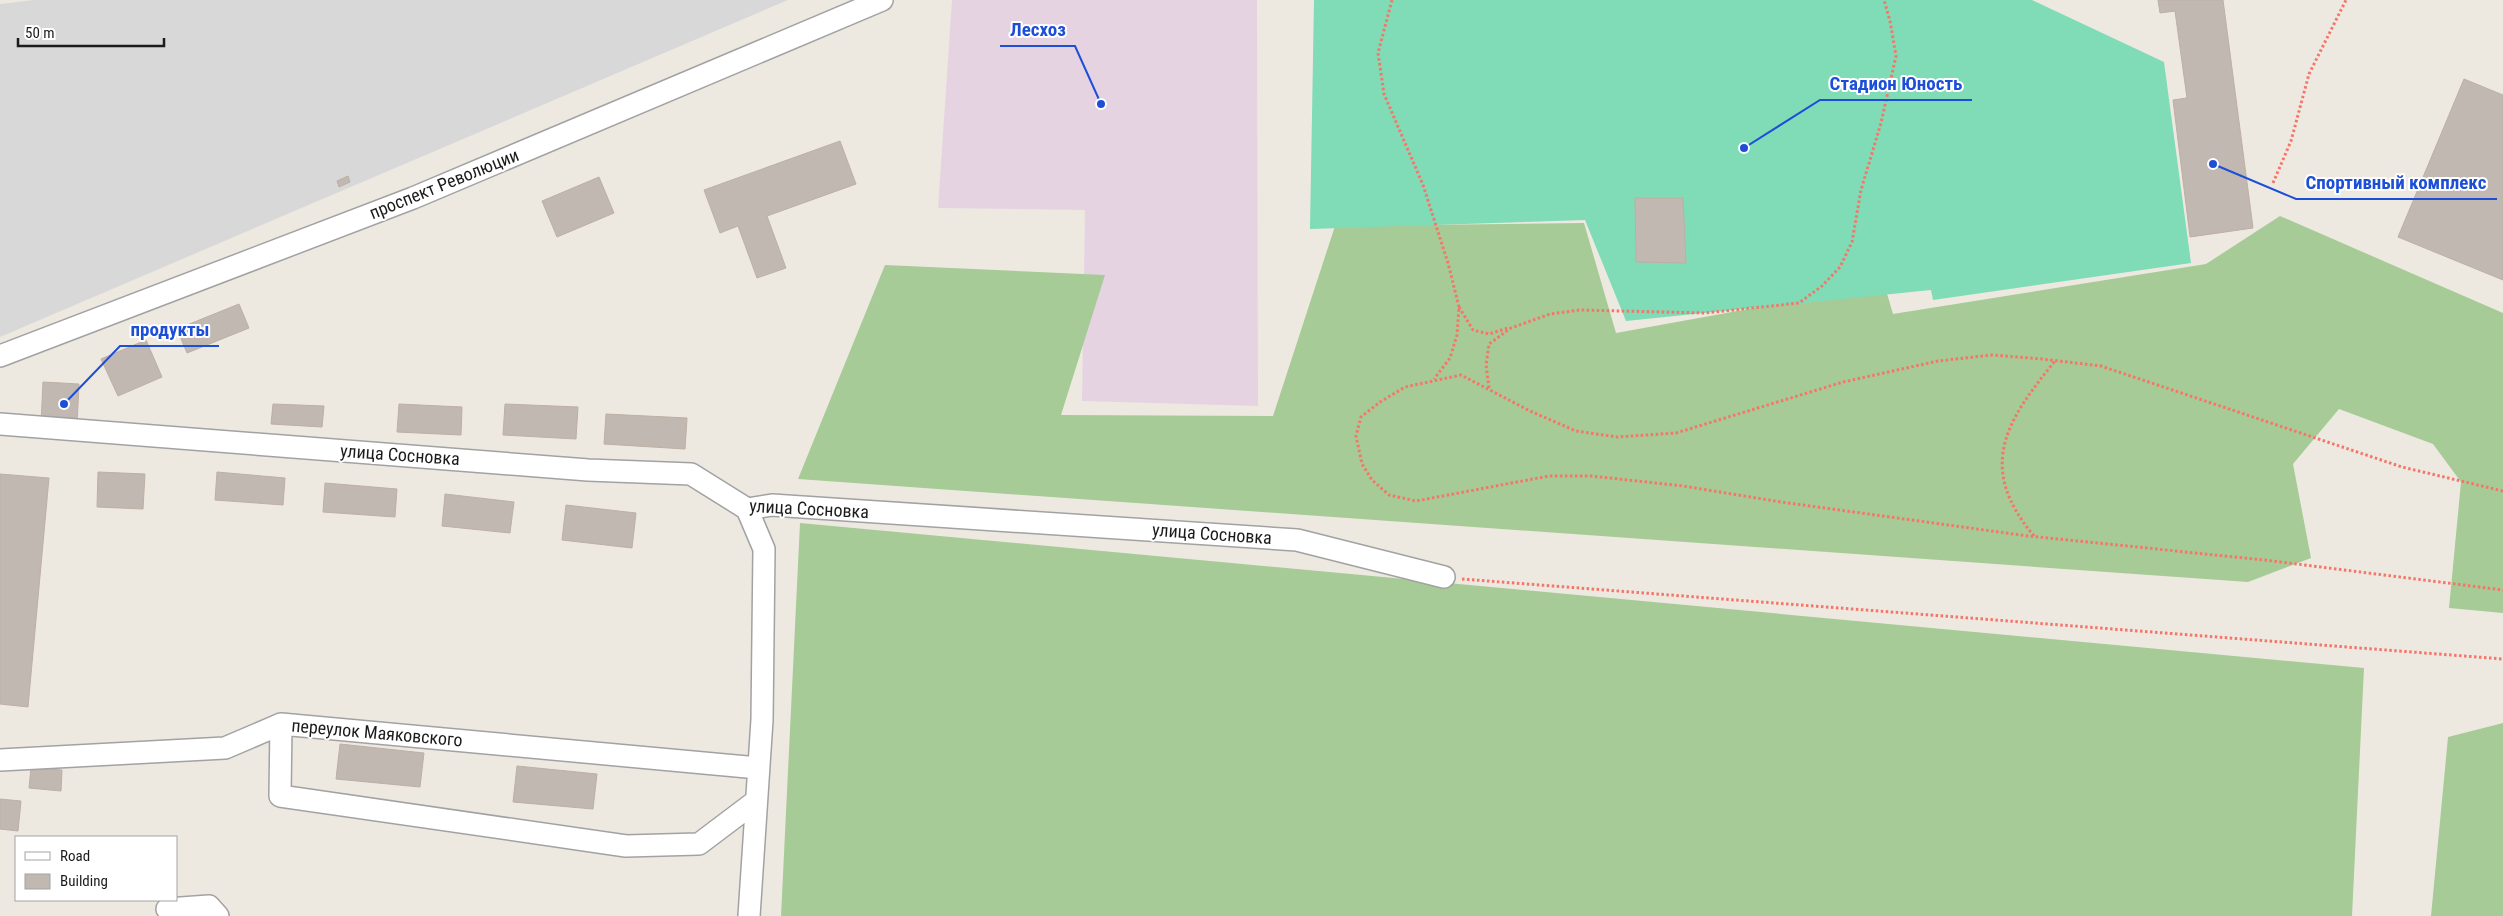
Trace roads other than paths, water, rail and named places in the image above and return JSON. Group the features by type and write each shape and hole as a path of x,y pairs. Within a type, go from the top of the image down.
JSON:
{"street":[{"name":"проспект Революции","path":"0,356 413,198 651,100 882,0"},
{"name":"улица Сосновка","path":"0,424 588,470 691,474 747,509 772,505 1297,540 1444,577"},
{"path":"747,509 764,549 762,720 749,916"},
{"path":"281,724 280,796 626,846 699,844 756,801"},
{"name":"переулок Маяковского","path":"0,760 226,748 281,724 758,768"},
{"path":"167,909 209,906 218,916"}],"place":[{"name":"Лесхоз","path":"1101,104"},
{"name":"Стадион Юность","path":"1744,148"},
{"name":"Спортивный комплекс","path":"2213,164"},
{"name":"продукты","path":"64,404"}]}
